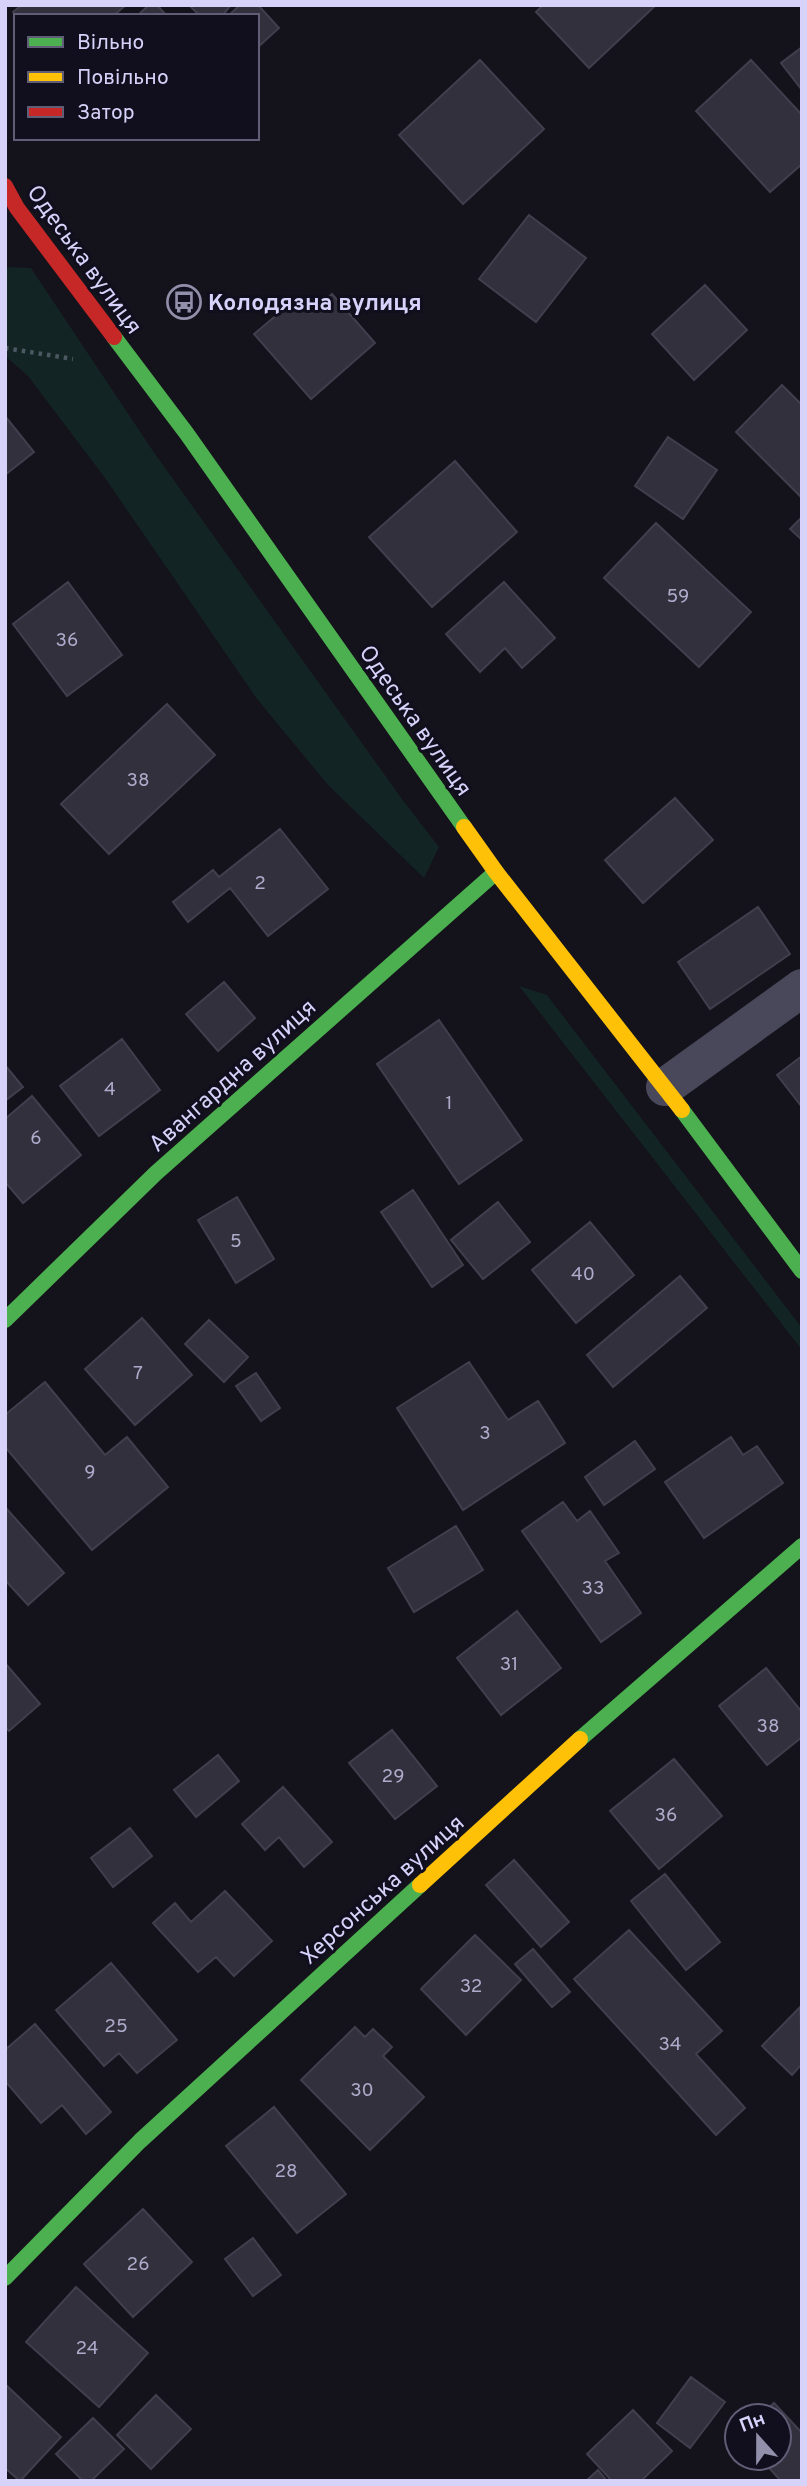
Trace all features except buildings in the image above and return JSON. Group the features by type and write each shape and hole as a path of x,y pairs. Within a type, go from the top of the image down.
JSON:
{"street":[{"name":"Одеська вулиця","path":"5,186 11,213 187,434 496,872 665,1087 802,1271"},
{"name":"Авангардна вулиця","path":"5,1320 156,1173 496,872"},
{"path":"665,1087 802,988"},
{"name":"Херсонська вулиця","path":"5,2278 140,2141 587,1732 802,1546"}],"path":[{"path":"5,348 52,354"}],"shaded area":[{"path":"5,267 31,268 153,451 439,847 424,878 328,785 257,699 105,478 28,376 5,356"},
{"path":"519,986 547,995 802,1328 802,1350"}],"traffic: fast":[{"path":"114,337 187,434 464,827"},
{"path":"5,1320 156,1173 496,872"},
{"path":"682,1110 802,1271"},
{"path":"580,1739 802,1546"},
{"path":"5,2278 140,2141 420,1885"}],"traffic: slow":[{"path":"464,827 496,872 682,1110"},
{"path":"420,1885 580,1739"}],"traffic: jam":[{"path":"5,186 17,208 114,337"}],"place":[{"name":"Колодязна вулиця","path":"184,302"}]}
